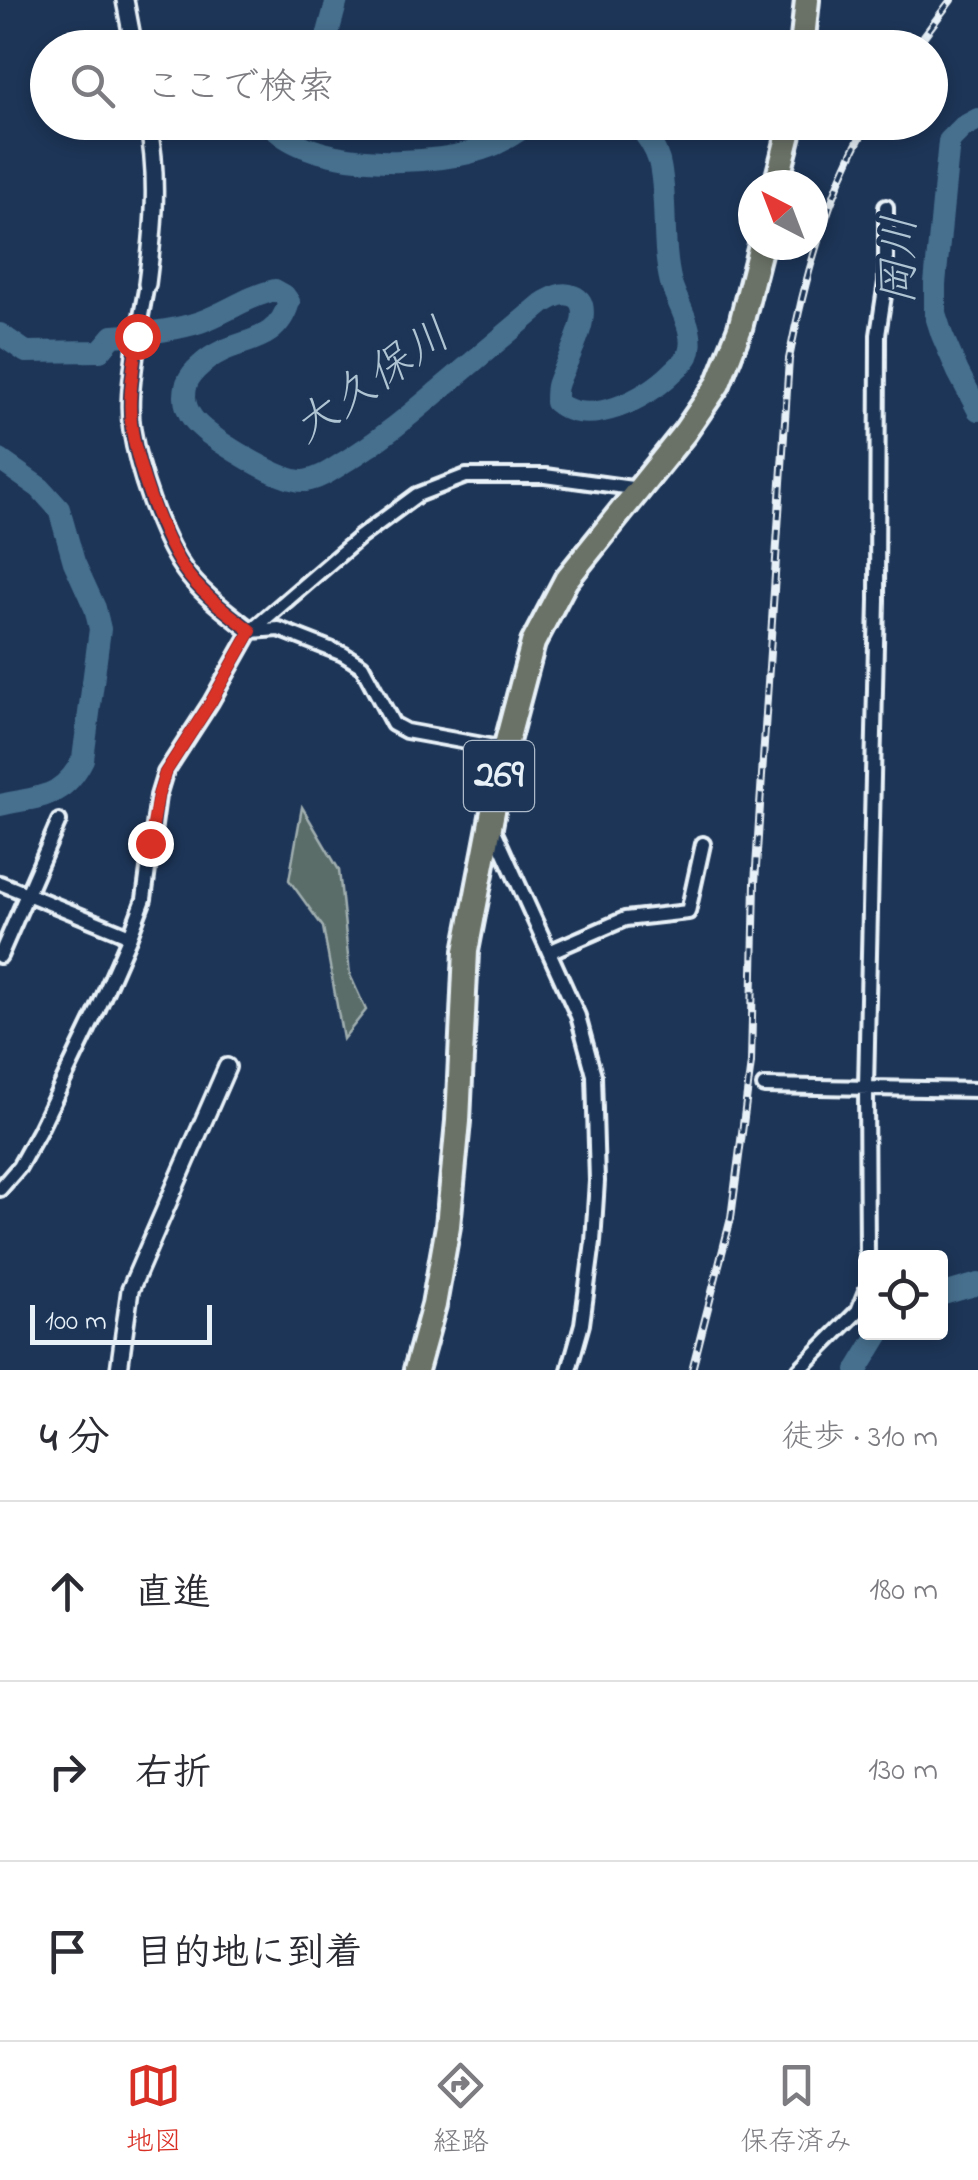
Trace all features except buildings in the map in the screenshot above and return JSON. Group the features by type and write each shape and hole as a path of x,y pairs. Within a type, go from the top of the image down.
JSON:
{"highway":[{"path":"804,30 808,0"},
{"path":"780,170 787,140"},
{"name":"269","path":"416,1370 434,1305 448,1226 458,1120 466,952 505,750 533,644 566,580 685,432 718,384 740,328 757,260"}],"street":[{"path":"125,0 131,30"},
{"path":"150,140 156,194 148,284 131,390 132,428 144,478 164,532 183,568 218,605 251,631 279,630 344,654 362,666 393,724 406,731 505,750"},
{"path":"867,1250 878,335 886,282 886,207"},
{"path":"0,1190 19,1167 39,1131 130,936 144,899 158,796 165,773 251,631 334,559 418,495 466,476 545,476 638,489"},
{"path":"0,956 59,821"},
{"path":"490,821 578,1016 594,1076 593,1242 582,1324 569,1370"},
{"path":"549,952 625,919 688,912 703,844"},
{"path":"0,883 130,936"},
{"path":"119,1370 130,1290 227,1066"},
{"path":"764,1086 978,1090"},
{"path":"800,1370 858,1311"}],"shaded area":[{"path":"302,807 339,870 350,975 366,1010 343,1039 323,927 289,880"}],"waterway":[{"name":"大久保川","path":"329,30 337,0"},
{"name":"岡川","path":"978,119 949,141 935,284 935,313 942,335 978,410"},
{"name":"大久保川","path":"291,140 321,152 380,161 442,158 504,140"},
{"name":"大久保川","path":"0,334 26,352 100,351 113,336 190,325 275,290 289,302 274,328 213,356 191,375 185,394 193,419 214,437 262,467 296,480 321,476 372,444 543,303 561,295 573,296 581,302 583,312 557,386 556,402 584,413 617,407 661,383 685,360 690,347 689,328 668,268 659,161 649,140"},
{"name":"大久保川","path":"0,460 40,488 59,509 100,629 83,759 67,782 49,794 0,805"},
{"name":"岡川","path":"948,1293 978,1284"},
{"name":"岡川","path":"857,1370 875,1340"}],"railway":[{"path":"928,30 951,0"},
{"path":"692,1370 731,1218 751,1063 755,883 789,359 819,238 858,140"}],"route":[{"path":"137,336 131,390 132,428 144,478 164,532 183,568 218,605 251,631 165,773 150,843"}]}
